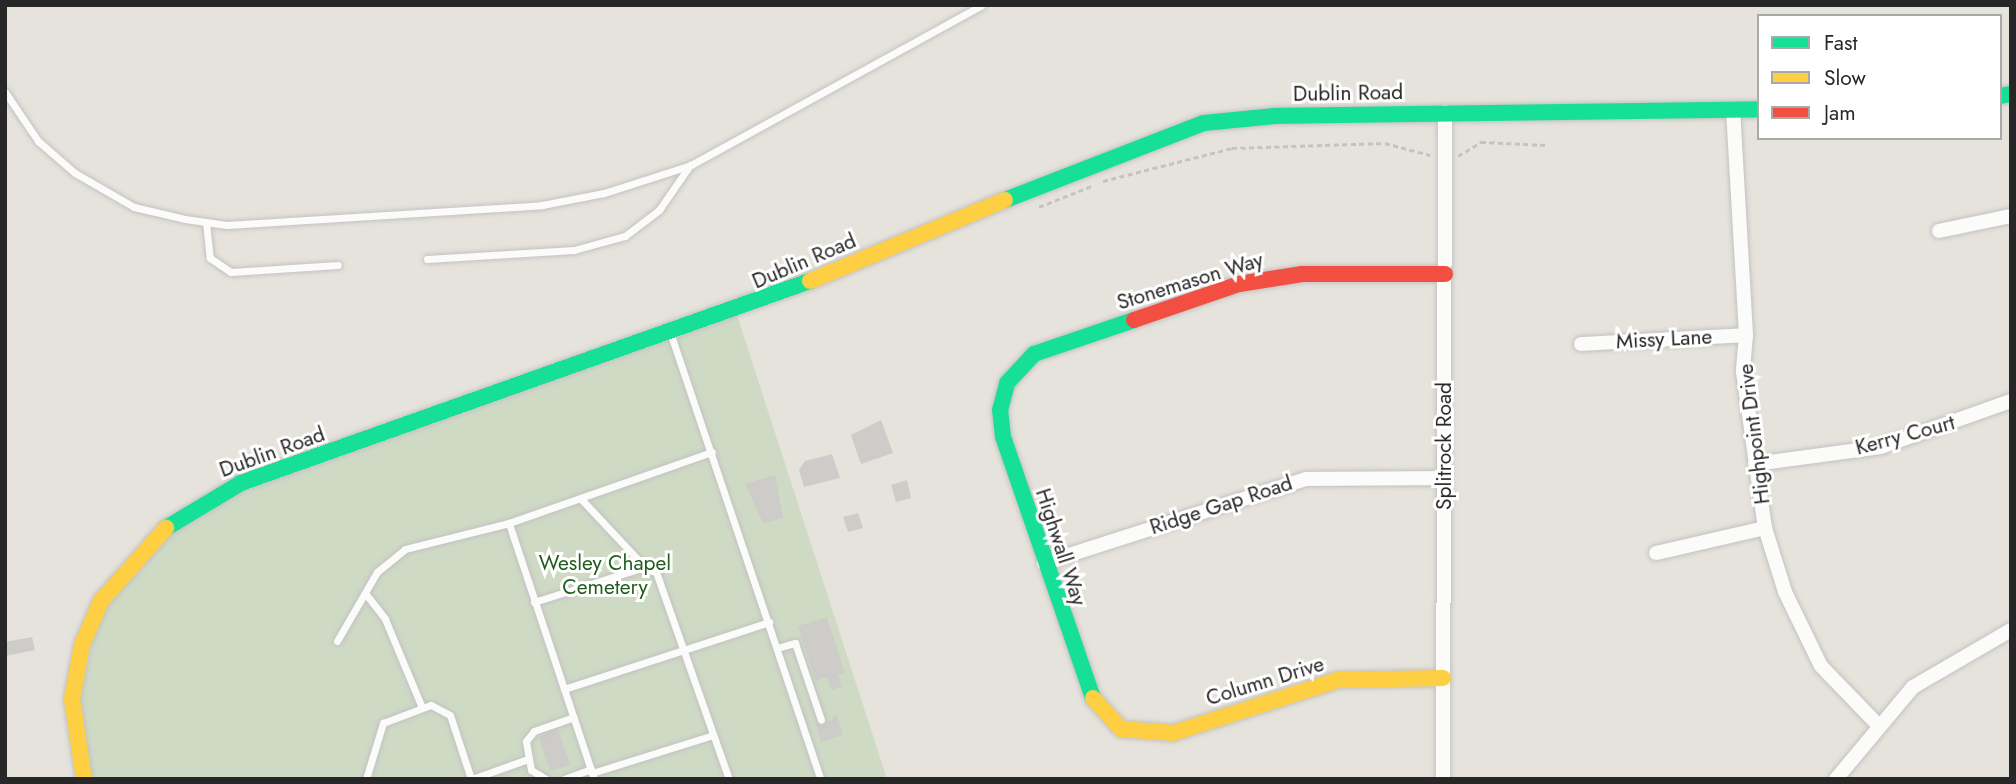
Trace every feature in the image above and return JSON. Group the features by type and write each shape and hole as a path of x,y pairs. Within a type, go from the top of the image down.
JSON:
{"main road":[{"name":"Dublin Road","path":"84,779 73,721 82,645 114,580 170,523 241,483 671,335 1204,123 1445,113 1757,109"},
{"name":"Stonemason Way","path":"1007,383 1024,361 1047,348 1269,276 1445,274"},
{"name":"Highwall Way","path":"1007,383 1000,410 1003,437 1085,688 1105,718"},
{"name":"Column Drive","path":"1105,718 1121,729 1157,736 1338,680 1443,678"}],"street":[{"name":"Highpoint Drive","path":"1733,109 1746,335 1743,372 1765,528 1785,592 1821,666 1878,725"},
{"name":"Splitrock Road","path":"1443,779 1445,113"},
{"path":"1939,231 2011,216"},
{"name":"Missy Lane","path":"1581,344 1746,335"},
{"name":"Kerry Court","path":"1755,464 1881,447 2011,401"},
{"name":"Ridge Gap Road","path":"1044,563 1306,479 1444,478"},
{"path":"1656,553 1765,528"},
{"path":"1836,779 1878,725 1913,687 2011,630"}],"lane":[{"path":"5,92 38,141 75,173 134,207 206,222 542,205 604,193 691,164 982,5"},
{"path":"427,259 574,250 625,236 659,210 691,164"},
{"path":"206,222 210,258 231,272 338,265"},
{"path":"671,335 820,779"},
{"path":"337,641 377,572 405,549 509,523 582,500 712,452"},
{"path":"582,500 648,569 662,579 683,650 729,779"},
{"path":"509,523 592,774"},
{"path":"534,602 648,569"},
{"path":"365,593 386,619 421,705"},
{"path":"564,690 769,622"},
{"path":"777,648 795,643 821,720"},
{"path":"361,778 383,723 421,705 450,715 471,779 528,759"},
{"path":"799,713 817,707"},
{"path":"546,779 528,759 526,741 534,731 573,717"},
{"path":"564,779 592,774 713,735"}],"path":[{"path":"1460,156 1481,142 1546,145"},
{"path":"1032,206 1054,205 1102,181 1232,148 1385,143 1434,155"}],"green space":[{"name":"Wesley Chapel Cemetery","path":"736,312 887,779 84,779 73,732 101,601 186,512"}],"building":[{"path":"881,420 893,453 861,464 851,435"},
{"path":"832,454 840,478 804,487 799,470 805,461"},
{"path":"775,475 783,518 763,523 745,484"},
{"path":"907,480 911,498 896,502 891,485"},
{"path":"858,513 863,528 848,532 843,517"},
{"path":"827,617 845,673 838,675 842,687 831,690 827,677 816,681 798,626"},
{"path":"32,637 35,650 5,656 5,642"},
{"path":"837,715 843,735 821,742 815,722 822,726"},
{"path":"558,729 570,765 550,771 539,737"}],"traffic: fast":[{"path":"2002,96 2011,94"},
{"path":"1005,200 1204,123 1275,116 1757,109"},
{"path":"166,528 241,483 810,281"},
{"path":"1093,698 1003,437 1000,410 1007,383 1034,354 1134,320"}],"traffic: slow":[{"path":"810,281 1005,200"},
{"path":"84,779 72,699 82,645 101,601 166,528"},
{"path":"1093,698 1121,729 1173,733 1338,680 1443,678"}],"traffic: jam":[{"path":"1134,320 1239,284 1302,274 1445,274"}]}
